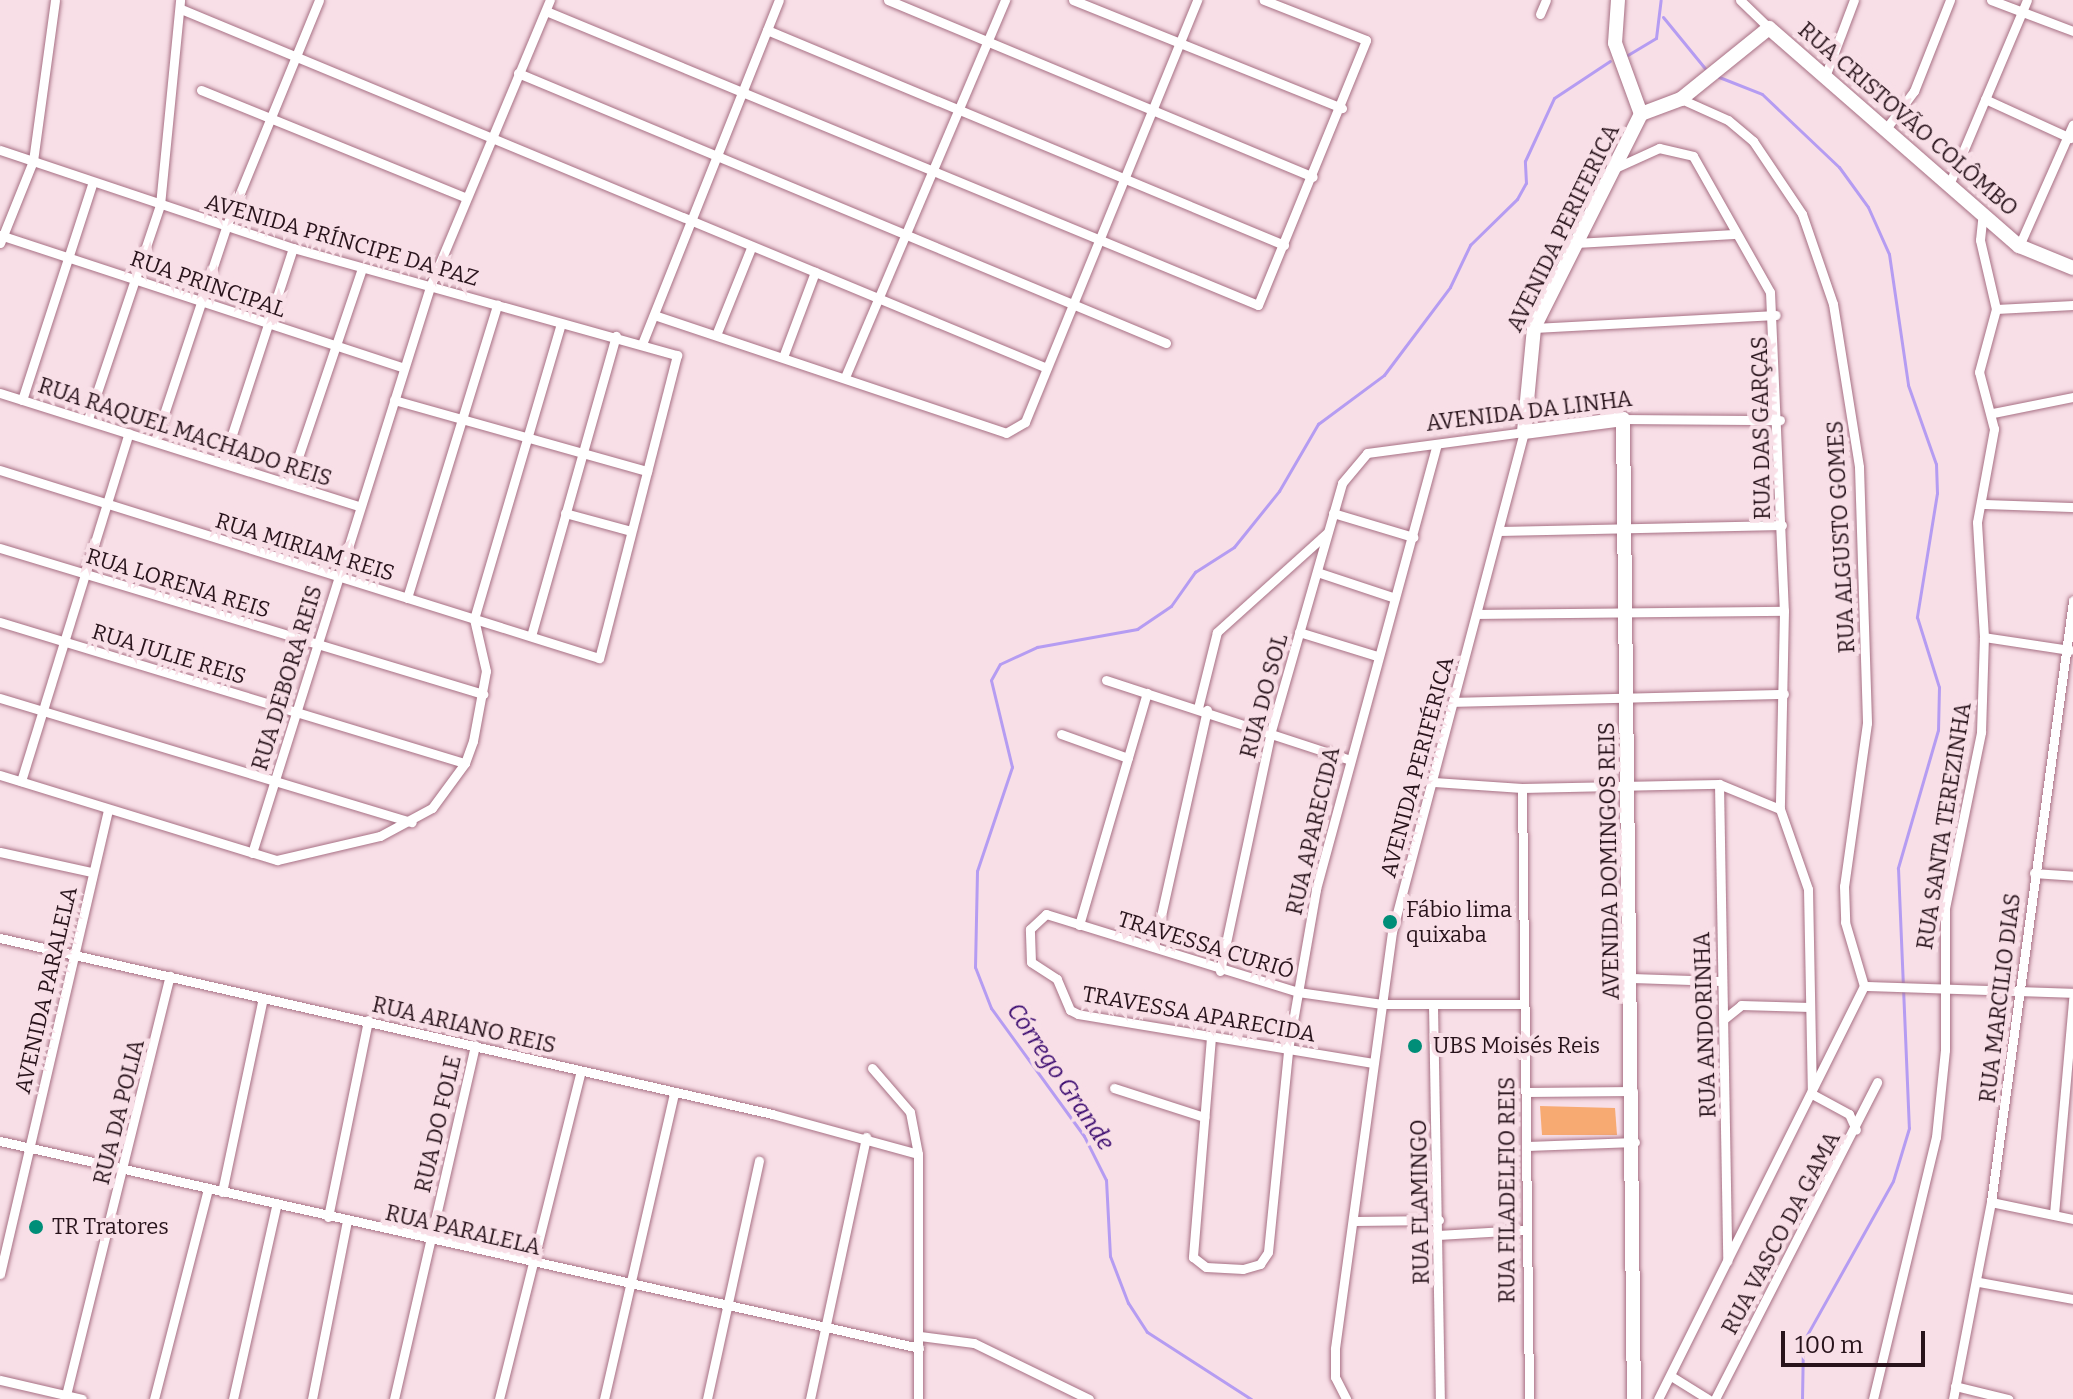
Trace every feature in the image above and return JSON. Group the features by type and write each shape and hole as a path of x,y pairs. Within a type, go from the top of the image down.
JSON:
{"street":[{"path":"1,238 33,161 55,0"},
{"path":"155,441 226,227 319,0"},
{"name":"RUA DEBORA REIS","path":"252,853 336,575 431,284 464,197 550,0"},
{"path":"642,344 779,0"},
{"path":"888,0 1313,177"},
{"path":"845,377 1005,0"},
{"path":"1073,0 1342,108"},
{"path":"654,315 1006,433 1025,422 1197,0"},
{"path":"546,11 741,95 933,170 1258,305 1342,108 1366,40 1264,0"},
{"path":"1540,14 1546,0"},
{"name":"AVENIDA PERIFERICA","path":"1524,432 1534,328 1641,114 1615,43 1618,0"},
{"path":"1740,0 1769,28"},
{"path":"1826,74 1854,0"},
{"path":"1888,126 1914,91 1950,0"},
{"path":"1991,0 2073,31"},
{"path":"1951,180 2027,0"},
{"path":"88,419 160,205 180,5 690,225 880,296 1047,368"},
{"name":"RUA CRISTOVÃO COLÔMBO","path":"1641,114 1681,99 1769,28 1951,180 2019,246 2073,268"},
{"path":"767,30 960,106 1124,180 1284,245"},
{"path":"518,73 1166,343"},
{"path":"201,90 464,197"},
{"name":"RUA ALGUSTO GOMES","path":"1681,99 1728,120 1753,141 1802,214 1833,304 1860,480 1867,723 1844,886 1845,922 1864,986"},
{"path":"1985,99 2070,138"},
{"path":"2019,246 2070,138 2073,124"},
{"name":"RUA DAS GARÇAS","path":"1613,169 1653,149 1693,156 1734,234 1759,265 1776,315 1784,611 1780,809"},
{"name":"AVENIDA PRÍNCIPE DA PAZ","path":"0,150 293,248 677,355 647,471"},
{"path":"22,400 93,182"},
{"name":"RUA SANTA TEREZINHA","path":"1873,1399 1936,1137 1945,908 1979,752 1984,637 1976,562 1993,413 1979,372 1996,309 1980,240 1983,212"},
{"path":"1576,243 1734,234"},
{"name":"RUA PRINCIPAL","path":"1,238 69,256 404,368"},
{"path":"223,462 293,248"},
{"path":"716,335 751,248"},
{"path":"289,484 362,268"},
{"path":"783,357 815,272"},
{"path":"407,598 459,419 497,305"},
{"path":"1996,309 2073,305"},
{"path":"1534,328 1776,315"},
{"path":"0,775 277,860 341,849 412,822 432,808 465,763 483,694 486,650 474,619 561,324"},
{"path":"531,636 616,336"},
{"name":"RUA RAQUEL MACHADO REIS","path":"0,393 358,506"},
{"path":"1993,413 2073,397"},
{"path":"394,400 647,471 631,531 565,513"},
{"name":"AVENIDA DA LINHA","path":"1379,451 1623,419 1780,420"},
{"name":"AVENIDA DOMINGOS REIS","path":"1623,419 1635,1142 1634,1399"},
{"name":"AVENIDA PERIFÉRICA","path":"1346,1399 1335,1377 1335,1349 1392,932 1524,432"},
{"path":"21,781 129,433"},
{"name":"RUA APARECIDA","path":"1204,1117 1197,1264 1260,1264 1270,1235 1288,1050 1347,759 1437,445"},
{"name":"RUA DO SOL","path":"1220,971 1271,731 1333,513 1352,467 1379,451"},
{"name":"RUA MIRIAM REIS","path":"0,470 599,658 631,531"},
{"path":"1982,504 2073,507"},
{"path":"1333,513 1413,537"},
{"path":"1499,531 1782,525"},
{"path":"1154,947 1217,632 1328,532"},
{"name":"RUA LORENA REIS","path":"0,548 483,694"},
{"path":"1317,572 1395,598"},
{"name":"RUA MARCILIO DIAS","path":"1953,1399 1979,1282 2034,873 2070,650 2073,601"},
{"path":"1477,614 1784,611"},
{"name":"RUA JULIE REIS","path":"0,622 465,763"},
{"path":"1299,632 1377,656"},
{"path":"1984,637 2070,650"},
{"path":"1106,680 1271,731 1347,759"},
{"path":"1075,924 1147,693"},
{"path":"1453,702 1784,694"},
{"path":"0,698 412,822"},
{"path":"1061,734 1128,758"},
{"path":"1434,782 1522,788 1719,784 1780,809 1808,889 1812,1094"},
{"name":"RUA ANDORINHA","path":"1719,784 1727,1264"},
{"name":"RUA FILADELFIO REIS","path":"1522,788 1527,1146 1522,1230 1529,1399"},
{"name":"AVENIDA PARALELA","path":"0,1274 108,809"},
{"path":"0,852 92,872"},
{"path":"2034,873 2073,876"},
{"name":"TRAVESSA APARECIDA","path":"1075,924 1046,914 1034,919 1027,950 1035,968 1057,979 1070,1010 1373,1063"},
{"name":"TRAVESSA CURIÓ","path":"1075,924 1154,947 1220,971 1298,992 1382,1004 1523,1004"},
{"name":"RUA ARIANO REIS","path":"0,938 475,1045 866,1137 918,1154"},
{"name":"RUA DA POLIA","path":"66,1395 170,976"},
{"path":"1632,978 1720,981"},
{"path":"1658,1399 1864,986 2019,989 2073,996 2054,1214"},
{"path":"222,1192 263,998"},
{"name":"RUA FLAMINGO","path":"1433,1005 1440,1399"},
{"path":"1724,1019 1741,1005 1810,1007"},
{"path":"328,1217 368,1020"},
{"path":"1114,1088 1204,1117 1211,1037"},
{"name":"RUA DO FOLE","path":"394,1399 475,1045"},
{"path":"872,1068 910,1112 918,1154 918,1399"},
{"path":"499,1399 529,1265 581,1071"},
{"name":"RUA VASCO DA GAMA","path":"1715,1399 1802,1223 1856,1130 1877,1082"},
{"path":"1526,1092 1633,1091"},
{"path":"604,1399 674,1094"},
{"path":"1812,1094 1849,1114 1856,1130"},
{"path":"810,1399 866,1137"},
{"name":"RUA PARALELA","path":"0,1141 529,1265 919,1348"},
{"path":"1527,1146 1635,1142"},
{"path":"707,1399 759,1161"},
{"path":"154,1399 208,1189"},
{"path":"1991,1202 2073,1219"},
{"path":"233,1399 276,1206"},
{"path":"312,1399 347,1220"},
{"path":"1354,1221 1439,1220"},
{"path":"1438,1235 1522,1230"},
{"path":"1979,1282 2073,1299"},
{"path":"920,1336 974,1343 1089,1399"},
{"path":"1671,1376 1708,1399"},
{"path":"0,1380 82,1399"},
{"path":"1955,1386 2008,1399"}],"shaded area":[{"path":"1540,1106 1615,1108 1617,1135 1542,1135"}],"waterway":[{"name":"Córrego Grande","path":"1626,56 1656,38 1661,0"},
{"path":"1663,17 1708,72"},
{"name":"Córrego Grande","path":"1251,1399 1147,1332 1128,1303 1110,1256 1106,1180 1084,1136 991,1008 975,967 977,871 1012,767 991,680 1000,664 1037,647 1137,629 1171,606 1195,572 1234,547 1279,491 1318,424 1384,375 1450,287 1470,245 1517,199 1526,183 1525,161 1554,98 1610,61"},
{"path":"1719,77 1762,94 1839,167 1868,207 1889,254 1908,385 1936,464 1937,493 1917,617 1939,687 1938,730 1898,868 1909,1128 1893,1181 1803,1342 1802,1399"}],"place":[{"name":"Fábio lima quixaba","path":"1390,922"},
{"name":"UBS Moisés Reis","path":"1415,1046"},
{"name":"TR Tratores","path":"36,1227"}]}
